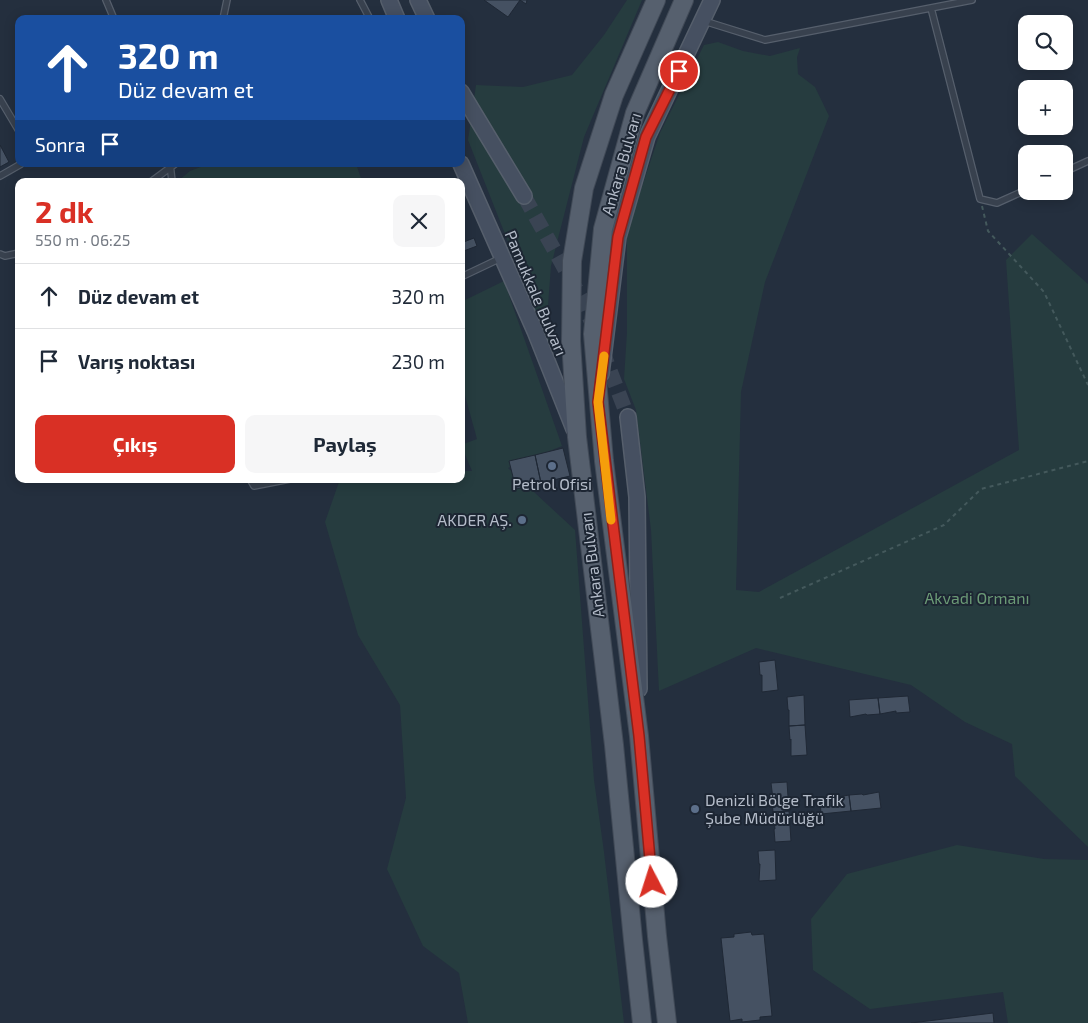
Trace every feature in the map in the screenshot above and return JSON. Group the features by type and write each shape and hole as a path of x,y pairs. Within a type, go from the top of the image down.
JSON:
{"main road":[{"path":"390,0 396,15"},
{"path":"418,0 425,15"},
{"name":"Ankara Bulvarı","path":"642,1023 614,745 577,437 570,341 572,270 584,188 614,95 656,0"},
{"name":"Ankara Bulvarı","path":"667,1023 657,936 639,736 598,402 593,334 603,229 635,113 684,0"},
{"path":"598,402 618,237 646,137 712,0"},
{"path":"465,99 524,196"},
{"name":"Pamukkale Bulvarı","path":"462,167 535,330 577,437"},
{"path":"628,417 637,497 639,736"}],"lane":[{"path":"106,0 112,15"},
{"path":"224,15 227,0"},
{"path":"360,0 368,15"},
{"path":"703,21 765,40 972,0"},
{"path":"931,8 980,199 997,203 1018,194"},
{"path":"0,99 15,124"},
{"path":"1073,168 1088,161"},
{"path":"0,176 16,167"},
{"path":"156,178 170,167"},
{"path":"0,254 5,256 15,254"},
{"path":"465,276 502,258"},
{"path":"252,483 254,486 269,483"}],"path":[{"path":"980,199 988,231 1044,292 1088,385"},
{"path":"780,598 944,525 982,489 1088,461"}],"green space":[{"path":"627,0 642,0 584,137 551,266 548,305 553,356 468,140 476,85 523,87 572,75 604,35"},
{"name":"Akvadi Ormanı","path":"718,42 743,51 770,56 800,48 797,57 798,74 815,87 829,116 765,282 741,392 736,590 759,592 1019,450 1006,260 1032,234 1088,284 1088,847 1015,776 1012,744 965,722 911,685 756,648 659,691 651,530 636,410 624,379 627,332 627,231 660,133 704,45"},
{"path":"201,167 357,167 361,178 182,178 190,171"},
{"path":"504,281 562,446 508,468 575,530 594,780 624,1023 468,1023 459,973 423,946 387,869 406,798 400,705 358,635 325,522 339,483 465,483 465,471 472,471 465,454 465,444 477,439 465,396 465,300"},
{"path":"957,845 1044,859 1088,860 1088,1023 1008,1023 1003,992 870,1009 813,970 811,919 847,874"}],"building":[{"path":"484,0 520,0 508,17"},
{"path":"0,145 9,162 0,167"},
{"path":"474,238 477,246 465,250 465,241"},
{"path":"563,448 570,476 541,483 535,455"},
{"path":"535,455 541,483 516,489 509,461"},
{"path":"775,660 778,690 762,692 762,675 760,675 759,662"},
{"path":"804,695 805,725 789,726 787,697"},
{"path":"908,696 910,712 896,713 896,711 880,714 878,698"},
{"path":"878,698 880,714 850,717 849,700"},
{"path":"805,725 807,755 791,756 789,726"},
{"path":"787,782 789,811 773,812 771,783"},
{"path":"879,792 881,808 851,811 849,795"},
{"path":"849,795 851,811 821,814 820,798"},
{"path":"789,811 791,841 775,842 773,812"},
{"path":"775,850 776,880 759,881 760,864 758,851"},
{"path":"751,932 752,935 764,934 772,1016 760,1017 760,1020 742,1022 742,1019 730,1021 721,938 734,937 734,934"},
{"path":"993,1013 994,1023 911,1023"}],"tunnel":[{"path":"524,196 584,303 594,329"},
{"path":"602,350 628,417"}],"slow traffic":[{"path":"604,356 598,402 611,520"}],"place":[{"name":"Petrol Ofisi","path":"552,466"},
{"name":"AKDER AŞ.","path":"522,520"},
{"name":"Denizli Bölge Trafik Şube Müdürlüğü","path":"695,809"}],"route":[{"path":"652,882 639,736 598,402 618,237 646,137 679,71"}]}
